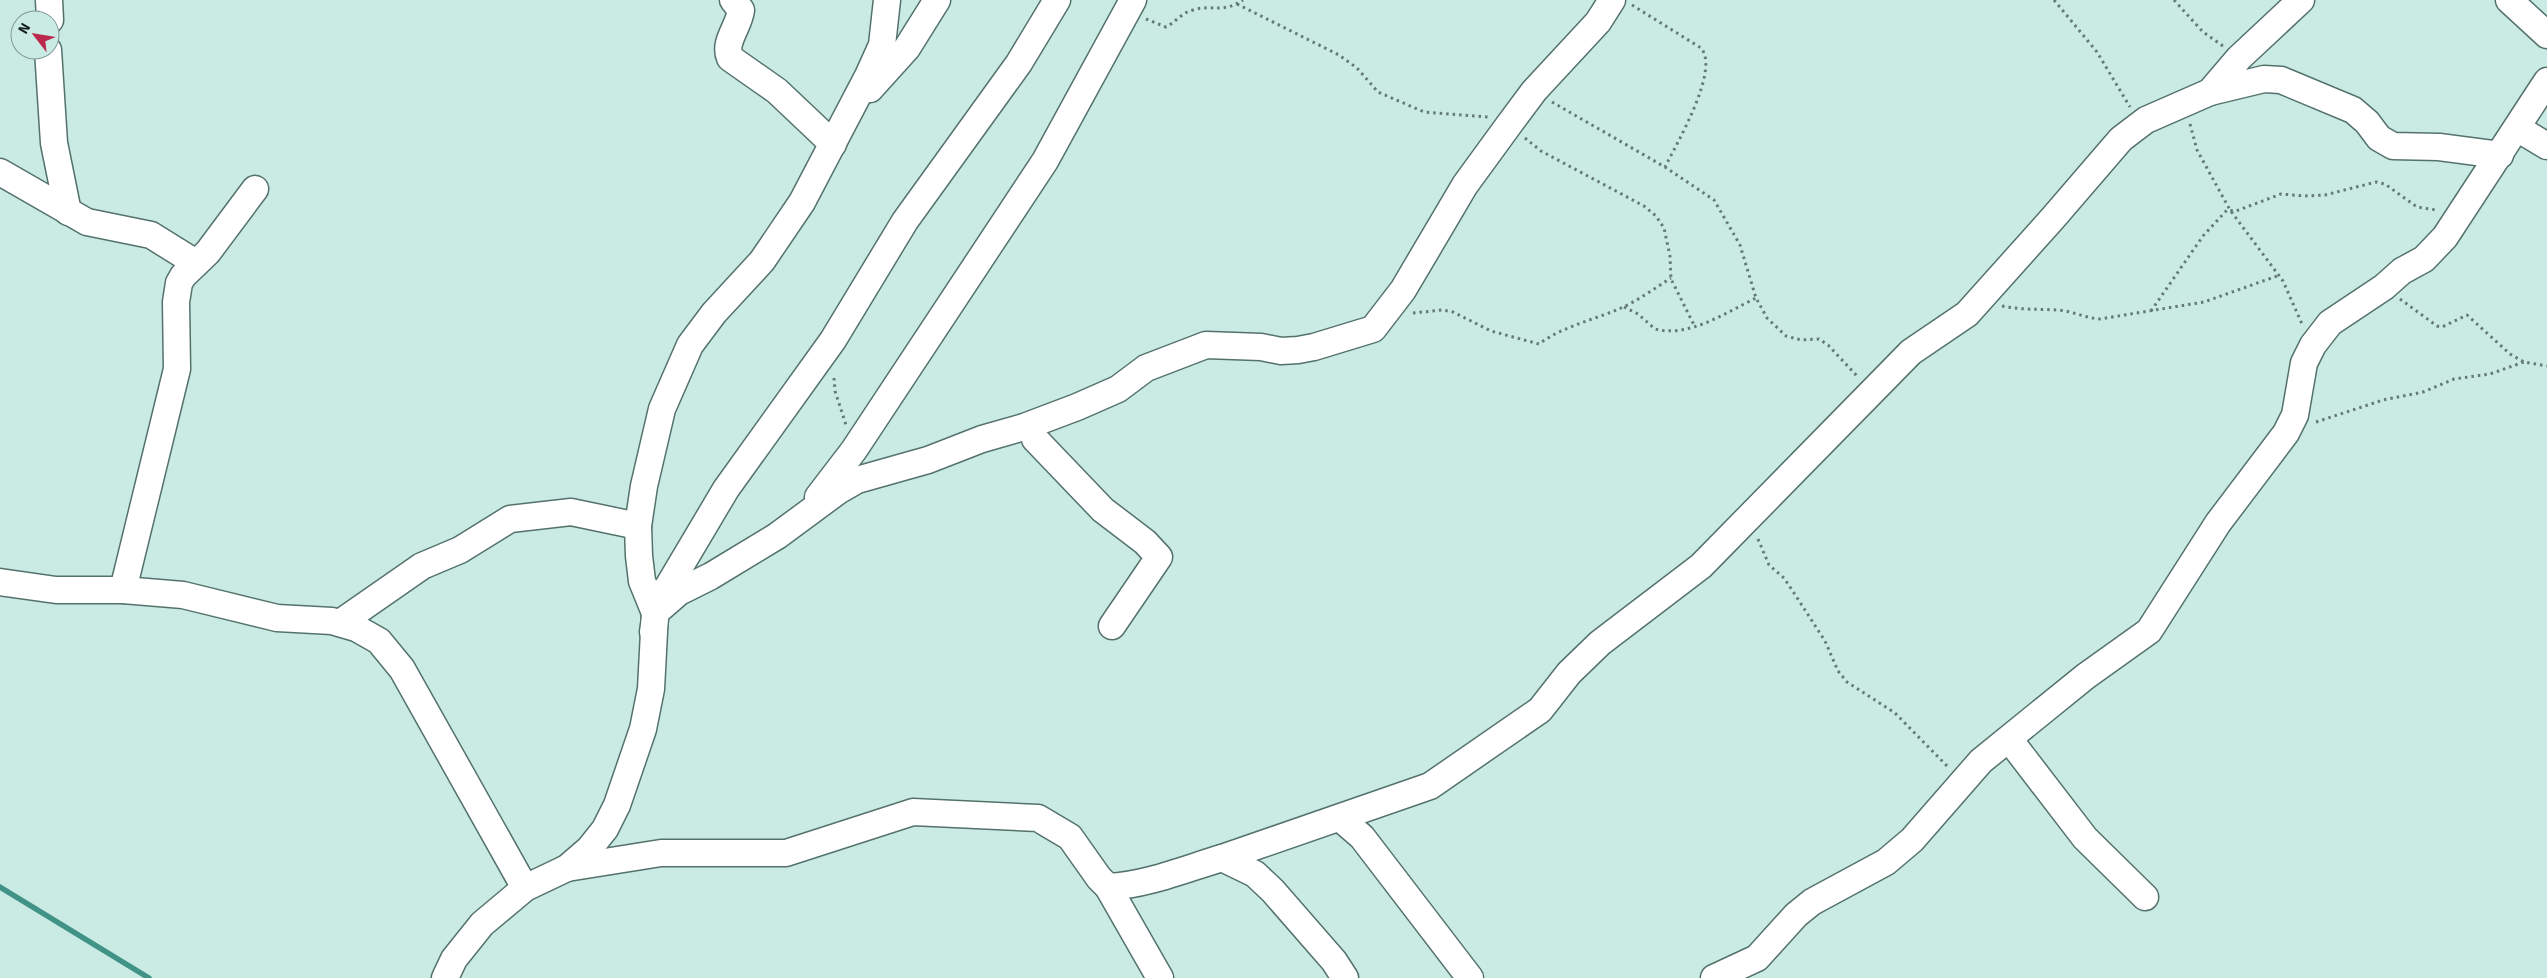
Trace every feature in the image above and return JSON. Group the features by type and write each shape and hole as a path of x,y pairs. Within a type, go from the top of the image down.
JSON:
{"street":[{"path":"733,0 741,10 728,45 727,51 730,58 778,91 833,144"},
{"path":"654,623 642,581 638,526 644,486 662,408 690,345 714,313 762,261 784,231 852,110 882,45 887,0"},
{"path":"852,110 907,48 937,0"},
{"path":"445,978 454,959 482,924 525,888 567,868 589,849 604,829 617,805 642,729 651,689 656,600 669,585 726,488 833,340 905,221 1019,63 1056,0"},
{"path":"2210,92 2239,58 2301,0"},
{"path":"2509,0 2547,35"},
{"path":"654,623 656,612 679,592 711,576 777,536 807,513 857,480 928,460 982,439 1024,427 1077,407 1118,389 1146,368 1206,345 1261,347 1280,351 1298,350 1373,329 1385,316 1466,185 1534,91 1598,22 1622,2"},
{"path":"807,513 854,450 1045,161 1128,9"},
{"path":"49,60 54,143 68,212"},
{"path":"1108,886 1126,886 1144,882 1222,858 1430,786 1524,722 1540,710 1569,673 1600,644 1701,566 1911,352 1967,314 2053,218 2099,162 2121,138 2140,124 2210,92 2264,79 2281,80 2353,110 2367,122 2379,138 2393,146 2439,147 2500,155"},
{"path":"1714,978 1757,958 1796,915 1812,902 1886,862 1912,840 1981,760 2086,676 2149,630 2218,523 2286,433 2295,415 2304,363 2330,323 2384,287 2402,271 2424,259 2444,237 2500,155 2547,81"},
{"path":"2517,128 2547,146"},
{"path":"0,172 87,222 151,235 196,263"},
{"path":"123,590 177,369 176,302 179,283 208,252 255,189"},
{"path":"928,460 970,458 1010,449 1035,439 1077,407"},
{"path":"1035,439 1103,510 1145,542 1158,557 1112,626"},
{"path":"340,624 422,566 460,550 510,519 571,512 638,526"},
{"path":"0,582 56,590 123,590 183,595 277,618 340,624 356,628 379,640 402,669 525,888"},
{"path":"2009,739 2085,838 2145,897"},
{"path":"567,868 661,853 786,853 913,812 1038,818 1070,837 1099,878 1108,886 1160,978"},
{"path":"1340,818 1362,837 1470,978"},
{"path":"1222,858 1255,874 1273,891 1334,961 1345,978"}],"path":[{"path":"1128,9 1166,28 1177,17 1195,9 1221,10 1243,0"},
{"path":"2054,0 2098,52 2140,124"},
{"path":"2174,0 2203,32 2239,58"},
{"path":"1622,2 1701,48 1705,53 1708,63 1703,85 1666,167"},
{"path":"1237,4 1339,56 1357,68 1378,92 1424,112 1511,122 1541,150 1644,206 1656,216 1664,228 1670,256 1671,278 1695,327"},
{"path":"1534,91 1600,132 1666,167 1714,200 1722,210 1740,245 1756,298 1767,318 1786,336 1801,340 1819,339 1828,345 1859,379 1874,389"},
{"path":"2185,102 2197,150 2230,210 2280,275 2312,348"},
{"path":"2151,311 2203,236 2220,216 2230,210 2236,211 2281,194 2325,195 2376,182 2385,184 2417,207 2461,213"},
{"path":"1979,302 2018,310 2058,310 2087,318 2100,319 2204,302 2280,275"},
{"path":"1385,316 1442,310 1453,312 1491,331 1512,335 1532,344 1540,344 1564,329 1583,324 1624,307 1671,278"},
{"path":"2384,287 2436,326 2442,327 2467,315 2510,354 2524,362 2547,366"},
{"path":"1624,307 1638,314 1655,329 1679,330 1695,327 1756,298"},
{"path":"833,340 835,391 854,450"},
{"path":"2286,433 2349,409 2423,392 2454,379 2490,374 2524,362"},
{"path":"1749,518 1769,565 1784,578 1794,592 1825,642 1838,671 1847,682 1895,713 1963,782"}],"waterway":[{"path":"0,887 149,978"}]}
